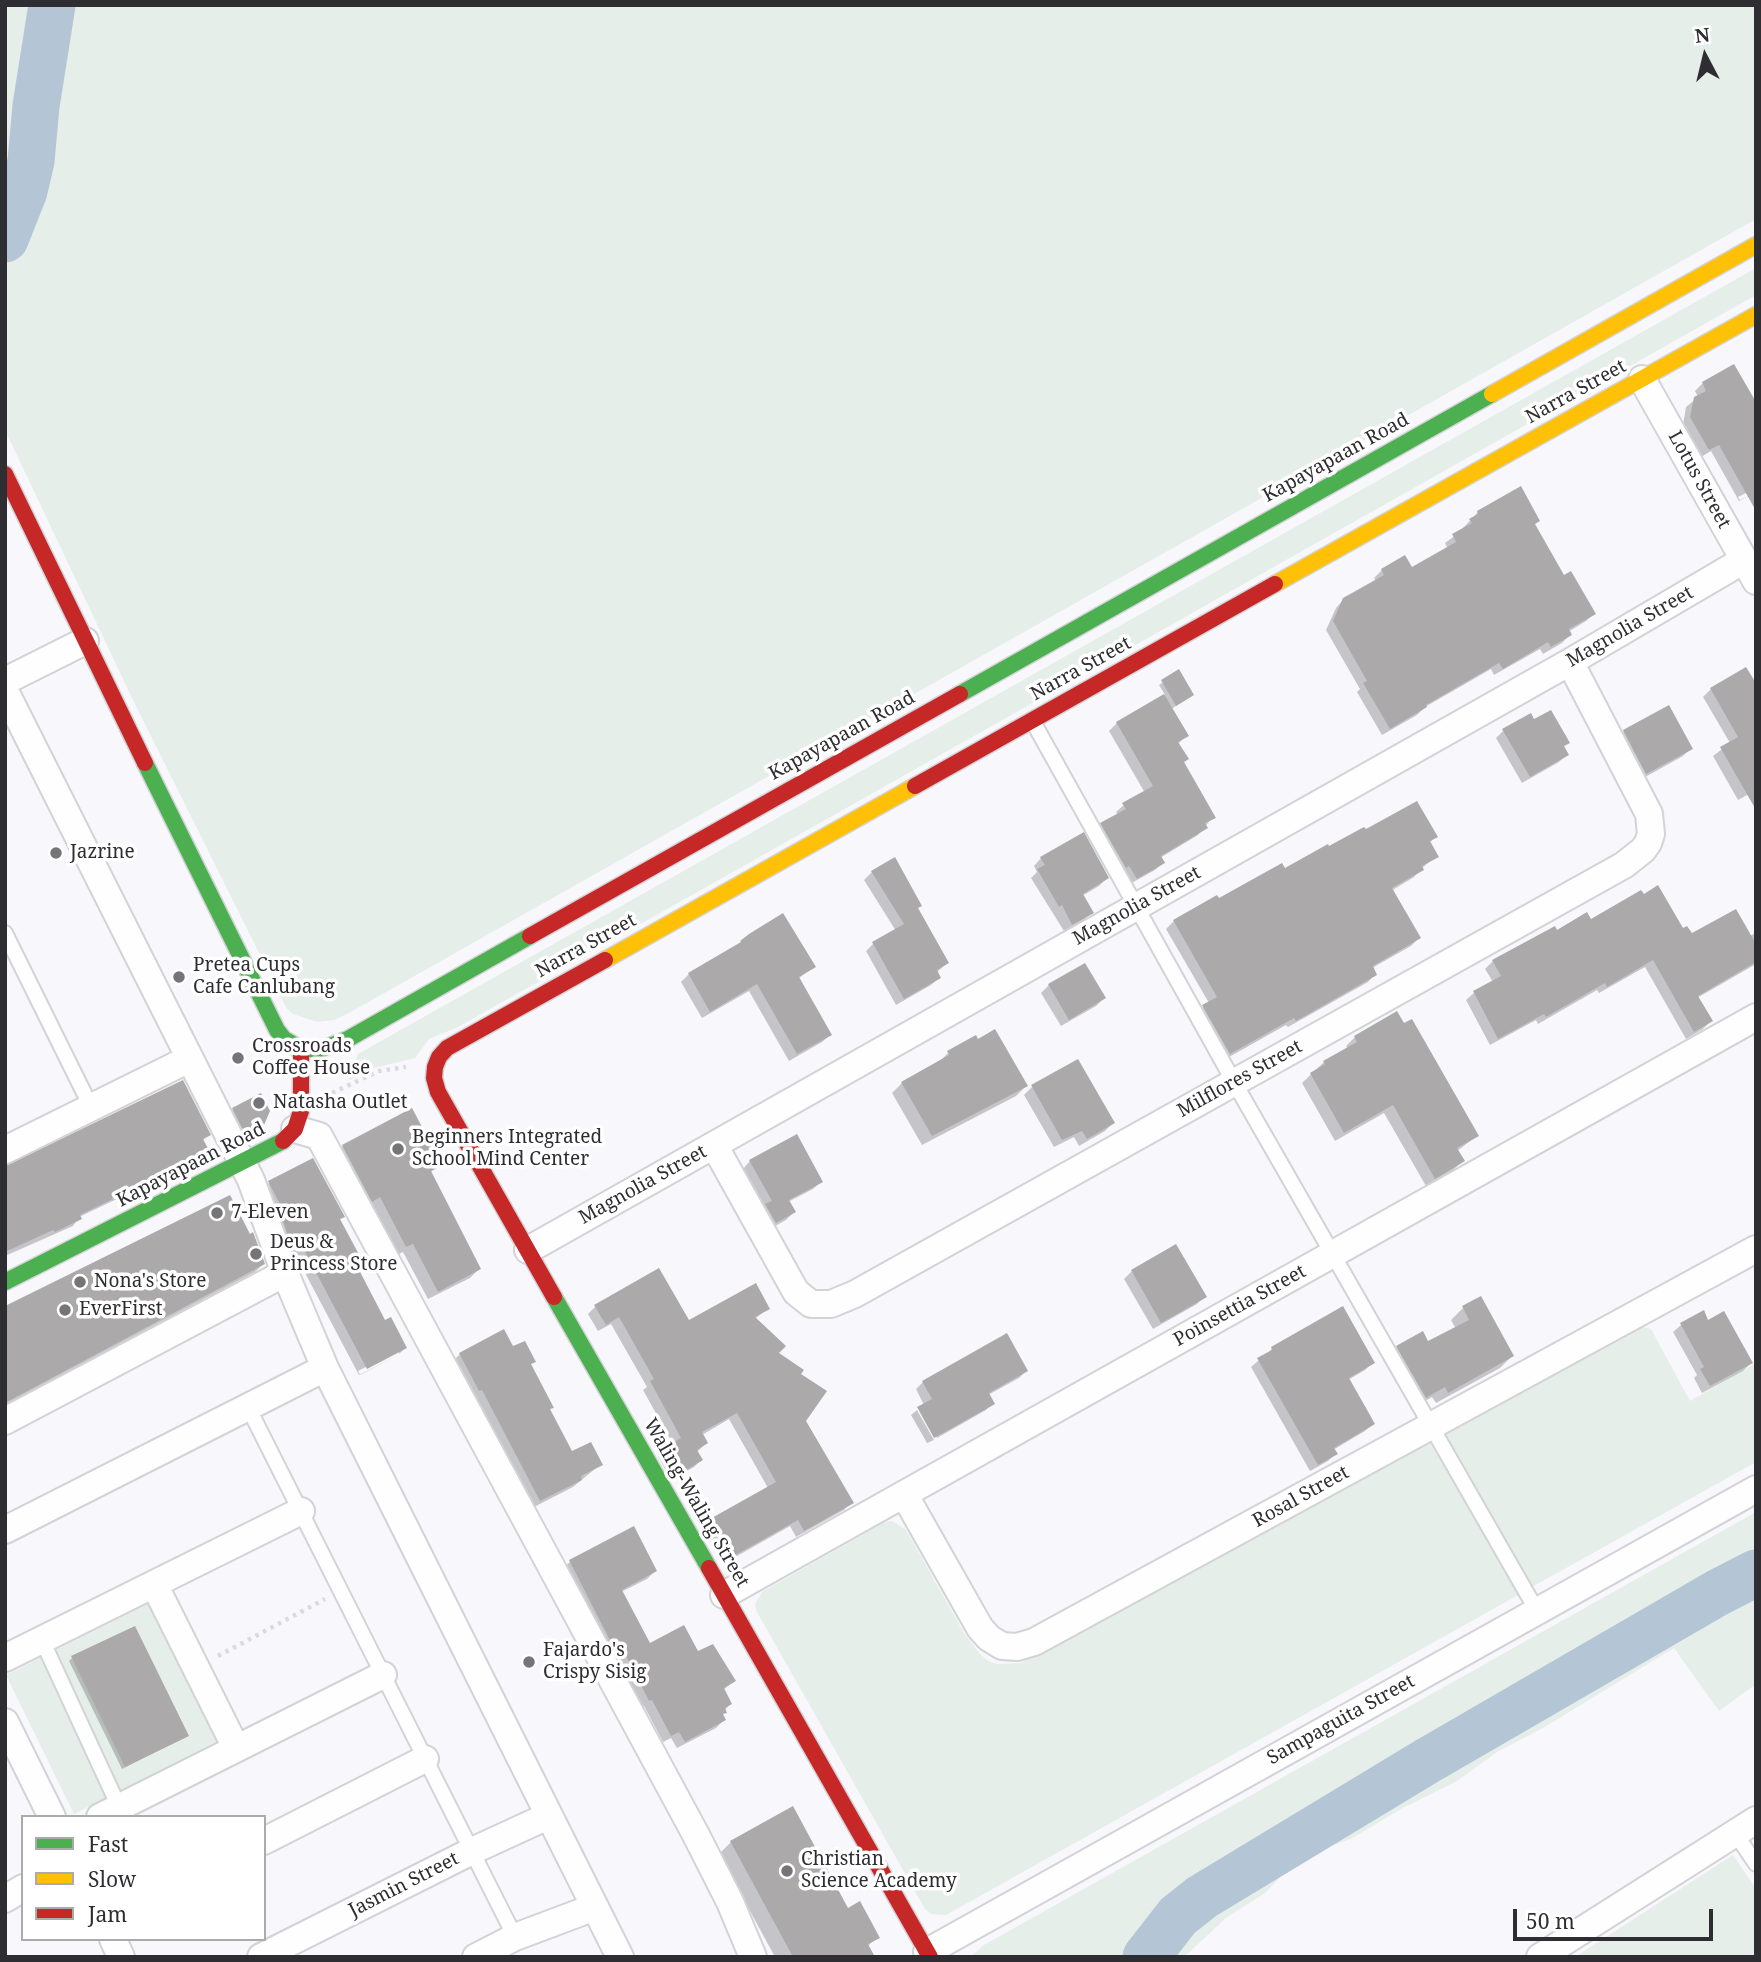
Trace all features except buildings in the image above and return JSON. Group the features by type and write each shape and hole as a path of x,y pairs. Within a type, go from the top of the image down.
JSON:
{"street":[{"name":"Kapayapaan Road","path":"5,1282 280,1144 295,1129 301,1111 301,1049 322,1049 348,1039 1756,245"},
{"name":"Narra Street","path":"435,1067 439,1056 447,1048 1756,315"},
{"name":"Lotus Street","path":"1642,379 1750,571"},
{"path":"5,474 277,1030 284,1039 301,1049"},
{"name":"Magnolia Street","path":"528,1250 1570,662 1750,571"},
{"path":"5,681 85,641"},
{"name":"Milflores Street","path":"714,1145 796,1292 803,1299 820,1305 831,1304 855,1294 1623,865 1643,850 1651,834 1651,824 1645,804 1570,662"},
{"path":"5,691 251,1180 285,1273 325,1368 620,1957"},
{"name":"Poinsettia Street","path":"724,1595 1756,1017"},
{"path":"6,1146 189,1059"},
{"name":"Waling-Waling Street","path":"435,1067 438,1092 928,1954"},
{"path":"295,1129 319,1136 696,1835 730,1902 753,1957"},
{"name":"Rosal Street","path":"904,1494 980,1628 1002,1646 1017,1647 1034,1642 1756,1249"},
{"path":"5,1421 285,1273"},
{"path":"5,1530 325,1368"},
{"name":"Sampaguita Street","path":"928,1954 1756,1489"},
{"path":"5,1658 300,1511"},
{"path":"154,1584 236,1748"},
{"path":"109,1812 383,1675"},
{"path":"5,1722 51,1815"},
{"path":"266,1840 425,1759"},
{"name":"Jasmin Street","path":"261,1957 471,1851 548,1816"},
{"path":"1540,1957 1745,1826"},
{"path":"5,1899 21,1889"},
{"path":"476,1957 515,1937 595,1906"},
{"path":"114,1941 121,1957"}],"lane":[{"path":"1032,720 1331,1255 1537,1611"},
{"path":"5,933 91,1107"},
{"path":"248,1407 515,1937"},
{"path":"42,1640 109,1812"},
{"path":"1745,1826 1756,1864"}],"path":[{"path":"352,1083 388,1069 435,1067"},
{"path":"196,1668 340,1591"}],"shaded area":[{"path":"5,5 1756,5 1756,219 347,1014 334,1020 317,1022 293,1014 287,1009 133,700 5,430"},
{"path":"1756,268 1756,295 458,1027 429,1039 415,1058 374,1068 350,1080 358,1054"},
{"path":"1639,1326 1651,1329 1690,1401 1756,1363 1756,1462 1532,1587 1443,1434"},
{"path":"1429,1441 1520,1594 946,1915 931,1914 925,1909 757,1612 755,1604 762,1592 885,1522 892,1521 906,1530 964,1633 980,1654 988,1661 998,1664 1021,1663"},
{"path":"1756,1512 1756,1684 1719,1711 1674,1648 1543,1728 1497,1752 1457,1781 1401,1809 1351,1839 1300,1856 1265,1893 1226,1918 1184,1957 970,1957 984,1945"},
{"path":"153,1601 221,1739 74,1814 6,1675"},
{"path":"1733,1855 1756,1889 1756,1957 1575,1957"}],"waterway":[{"path":"5,239 24,191 31,161 36,106 52,5"},
{"path":"1146,1957 1178,1916 1202,1897 1427,1761 1756,1573"}],"traffic: fast":[{"path":"960,694 1492,394"},
{"path":"145,763 277,1030 284,1039 301,1049 322,1049 348,1039 530,936"},
{"path":"5,1282 283,1141"},
{"path":"554,1297 709,1568"}],"traffic: slow":[{"path":"1492,394 1756,245"},
{"path":"1275,584 1756,315"},
{"path":"605,960 915,786"}],"traffic: jam":[{"path":"5,474 145,763"},
{"path":"915,786 1275,584"},
{"path":"530,936 960,694"},
{"path":"554,1297 438,1092 434,1078 435,1067 447,1048 605,960"},
{"path":"283,1141 295,1129 301,1111 301,1049"},
{"path":"709,1568 930,1957"}],"place":[{"name":"Jazrine","path":"56,853"},
{"name":"Pretea Cups Cafe Canlubang","path":"179,977"},
{"name":"Crossroads Coffee House","path":"238,1058"},
{"name":"Natasha Outlet","path":"259,1103"},
{"name":"Beginners Integrated School Mind Center","path":"398,1149"},
{"name":"7-Eleven","path":"217,1213"},
{"name":"Deus & Princess Store","path":"256,1254"},
{"name":"Nona's Store","path":"80,1282"},
{"name":"EverFirst","path":"65,1310"},
{"name":"Fajardo's Crispy Sisig","path":"529,1662"},
{"name":"Christian Science Academy","path":"787,1871"}]}
